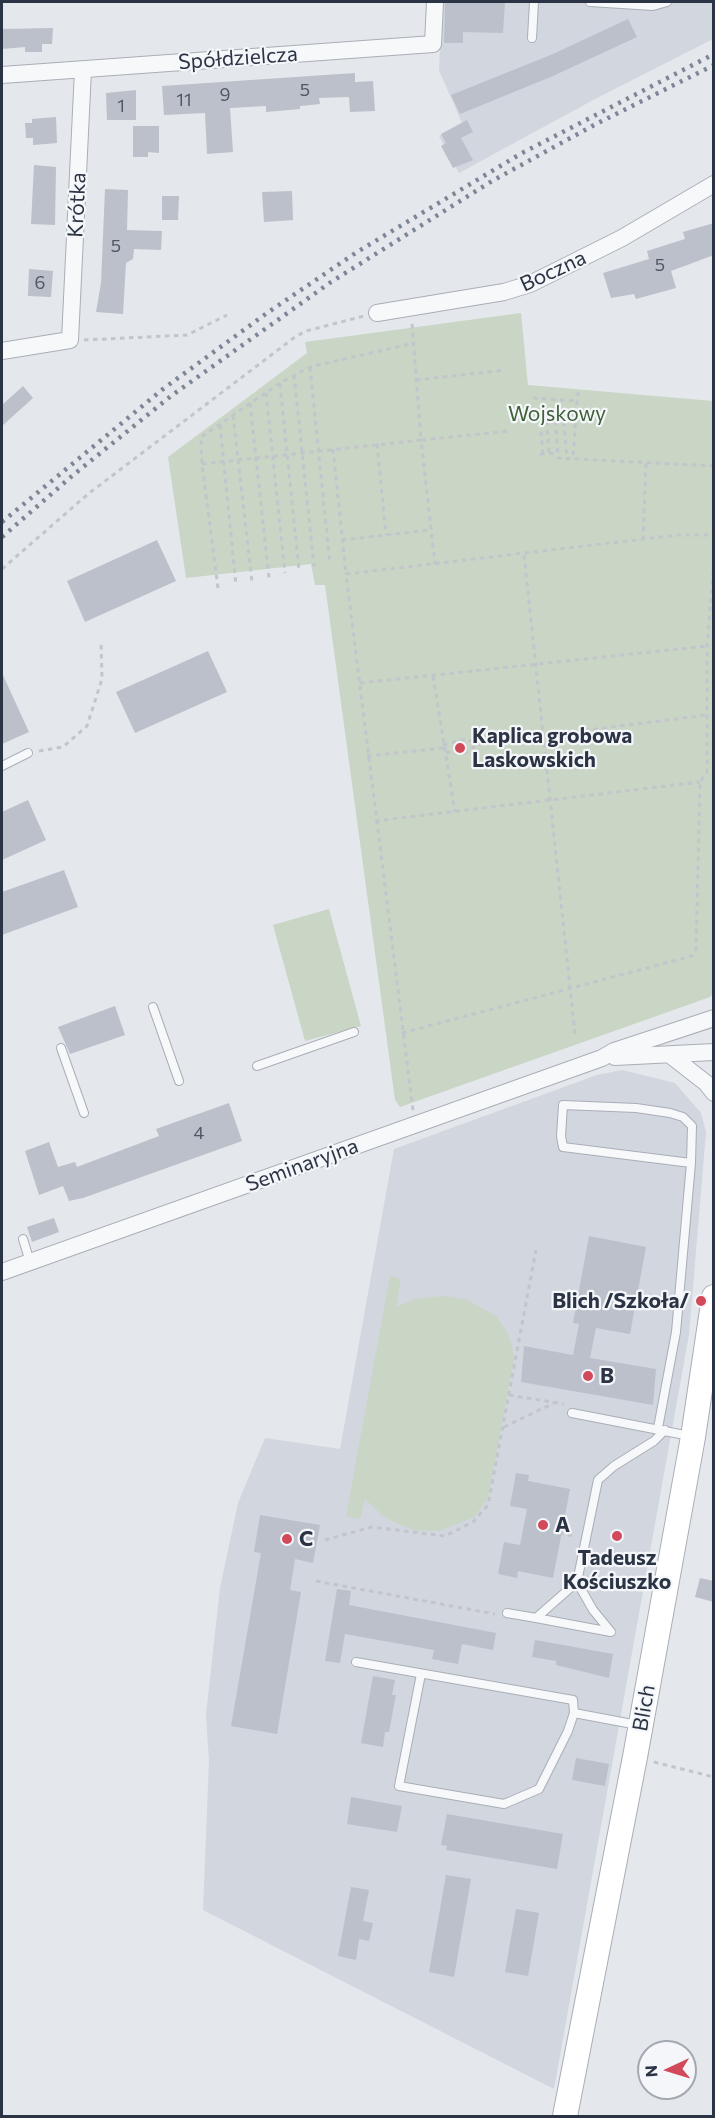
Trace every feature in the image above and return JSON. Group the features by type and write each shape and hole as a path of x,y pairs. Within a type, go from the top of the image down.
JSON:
{"street":[{"name":"Spółdzielcza","path":"2,75 433,44 435,2"},
{"name":"Krótka","path":"70,340 83,70"},
{"name":"Boczna","path":"377,313 504,292 530,284 622,238 714,184"},
{"path":"2,351 70,340"},
{"name":"Seminaryjna","path":"2,1272 602,1058 614,1051 714,1018"},
{"name":"Seminaryjna","path":"602,1058 714,1053"},
{"path":"670,1055 706,1083 714,1093"},
{"name":"Blich","path":"565,2116 641,1726 693,1437 714,1297"}],"lane":[{"path":"532,38 534,2"},
{"path":"590,2 652,6 667,2"},
{"path":"2,766 28,753"},
{"path":"153,1007 179,1081"},
{"path":"257,1066 354,1032"},
{"path":"61,1048 84,1113"},
{"path":"536,1618 577,1582 598,1480 614,1466 654,1441 662,1429 676,1332 691,1163 692,1126 683,1117 636,1108 563,1105 561,1136 563,1147 691,1163"},
{"path":"23,1239 30,1262"},
{"path":"572,1413 662,1429 693,1437"},
{"path":"507,1613 610,1632 593,1610 577,1582"},
{"path":"356,1662 573,1700 574,1713 539,1789 504,1804 399,1786 421,1674"},
{"path":"574,1713 641,1726"}],"path":[{"path":"410,308 435,564"},
{"path":"2,569 88,494 296,337 306,331 377,313"},
{"path":"70,340 187,335 227,315"},
{"path":"218,588 202,464 201,437 280,383 310,367 414,343"},
{"path":"310,367 330,564"},
{"path":"416,380 506,370"},
{"path":"294,375 314,566"},
{"path":"280,383 299,570"},
{"path":"573,458 578,392"},
{"path":"266,393 285,573"},
{"path":"533,398 577,401"},
{"path":"250,404 269,578"},
{"path":"557,453 541,454 539,411 576,414"},
{"path":"546,412 549,453"},
{"path":"555,412 558,458 714,466"},
{"path":"563,413 567,458"},
{"path":"233,415 252,582"},
{"path":"219,424 237,585"},
{"path":"202,464 510,431"},
{"path":"377,444 386,535"},
{"path":"333,449 345,574 411,1103"},
{"path":"643,540 646,462"},
{"path":"342,540 431,530"},
{"path":"345,574 524,555 678,534 714,535"},
{"path":"524,555 575,1034"},
{"path":"402,1033 692,956 696,949 700,782 707,772 707,646 714,560"},
{"path":"28,753 63,747 87,726 102,679 101,641"},
{"path":"360,683 707,646"},
{"path":"433,676 454,812"},
{"path":"706,710 714,710"},
{"path":"444,748 465,753 478,744 706,716"},
{"path":"367,756 444,748 466,739 478,744"},
{"path":"375,821 700,782"},
{"path":"325,1540 372,1527 445,1536 473,1522 488,1505 536,1250"},
{"path":"509,1395 568,1405 572,1413"},
{"path":"504,1427 556,1403"},
{"path":"559,1533 585,1538"},
{"path":"316,1581 501,1615 507,1613"},
{"path":"635,1757 714,1777"}],"shaded area":[{"path":"442,2 713,2 713,39 595,99 459,173 439,136 462,123 439,70"},
{"path":"622,1070 675,1083 701,1113 706,1132 689,1334 554,2089 203,1910 209,1761 206,1715 220,1588 238,1503 265,1438 340,1449 394,1149 597,1075"}],"green space":[{"name":"Wojskowy","path":"521,313 528,385 713,401 713,993 710,997 400,1107 395,1100 325,585 315,585 311,564 186,578 168,457 307,353 305,342"},
{"path":"329,909 361,1026 305,1041 273,925"},
{"path":"390,1276 401,1279 396,1307 415,1299 444,1296 465,1299 496,1316 508,1334 512,1346 514,1359 488,1497 475,1517 439,1531 414,1530 396,1523 383,1516 365,1499 360,1519 346,1516"}],"building":[{"path":"445,2 505,2 503,33 463,32 463,43 444,43"},
{"path":"628,19 637,37 553,76 460,114 451,95 553,54"},
{"path":"53,28 52,44 42,44 42,52 25,52 25,47 2,49 2,29"},
{"path":"355,73 355,82 373,81 375,111 350,112 349,97 319,98 320,104 300,106 300,109 266,112 266,106 230,108 233,152 207,154 205,113 164,115 162,86"},
{"path":"136,90 136,120 107,120 106,93"},
{"path":"56,117 57,143 33,145 33,138 26,138 25,123 32,123 32,119"},
{"path":"467,120 473,132 461,138 473,160 453,168 441,146 446,143 441,134"},
{"path":"133,126 159,126 159,153 148,152 148,157 133,157"},
{"path":"34,165 56,167 55,225 31,224"},
{"path":"105,189 128,190 127,230 162,231 161,250 134,249 133,259 126,263 123,314 96,312 101,283"},
{"path":"292,191 293,220 264,222 262,192"},
{"path":"162,196 179,196 178,220 162,220"},
{"path":"714,223 714,255 671,271 676,288 636,299 634,294 611,298 603,273 649,259 647,251 685,239 683,232"},
{"path":"29,269 53,271 51,297 28,296"},
{"path":"23,386 33,398 2,426 2,405"},
{"path":"157,540 176,581 85,622 67,581"},
{"path":"208,651 227,692 135,733 116,692"},
{"path":"2,673 29,732 2,744"},
{"path":"28,800 46,840 2,860 2,812"},
{"path":"64,870 78,907 2,935 2,892"},
{"path":"115,1006 125,1035 70,1054 58,1027"},
{"path":"229,1103 242,1141 83,1198 69,1201 63,1186 39,1195 25,1151 49,1142 58,1167 75,1162 77,1167 159,1136 156,1129"},
{"path":"54,1218 59,1232 32,1242 27,1227"},
{"path":"589,1236 646,1247 630,1334 596,1328 590,1358 656,1369 653,1405 521,1382 524,1346 573,1355 579,1324 573,1323"},
{"name":"A","path":"516,1473 529,1475 528,1481 570,1489 553,1578 518,1571 517,1578 498,1574 504,1542 520,1545 527,1509 510,1506"},
{"path":"260,1515 320,1525 313,1563 295,1559 290,1590 301,1592 277,1734 231,1726 261,1553 254,1552"},
{"path":"700,1578 714,1581 714,1602 695,1597"},
{"path":"337,1589 351,1591 349,1605 496,1633 493,1650 462,1644 458,1664 432,1659 434,1650 345,1634 340,1663 325,1661"},
{"path":"535,1640 613,1654 609,1678 556,1665 556,1661 532,1657"},
{"path":"373,1676 395,1680 392,1695 396,1695 389,1732 385,1732 383,1747 361,1743"},
{"path":"576,1758 609,1764 605,1786 572,1780"},
{"path":"351,1797 402,1806 397,1832 347,1824"},
{"path":"447,1814 563,1834 557,1869 446,1850 447,1846 441,1845"},
{"path":"446,1875 471,1879 454,1977 429,1972"},
{"path":"351,1887 369,1890 363,1921 373,1923 369,1941 359,1939 356,1960 338,1956"},
{"path":"516,1909 539,1913 528,1976 505,1972"}],"railway":[{"path":"2,522 163,389 267,313 357,252 522,153 714,54"},
{"path":"2,537 72,476 171,396 331,282 492,181 596,124 714,65"}],"place":[{"name":"Kaplica grobowa Laskowskich","path":"460,748"},
{"name":"Blich /Szkoła/","path":"701,1301"},
{"name":"B","path":"588,1376"},
{"name":"A","path":"543,1525"},
{"name":"Tadeusz Kościuszko","path":"617,1536"},
{"name":"C","path":"287,1539"}]}
